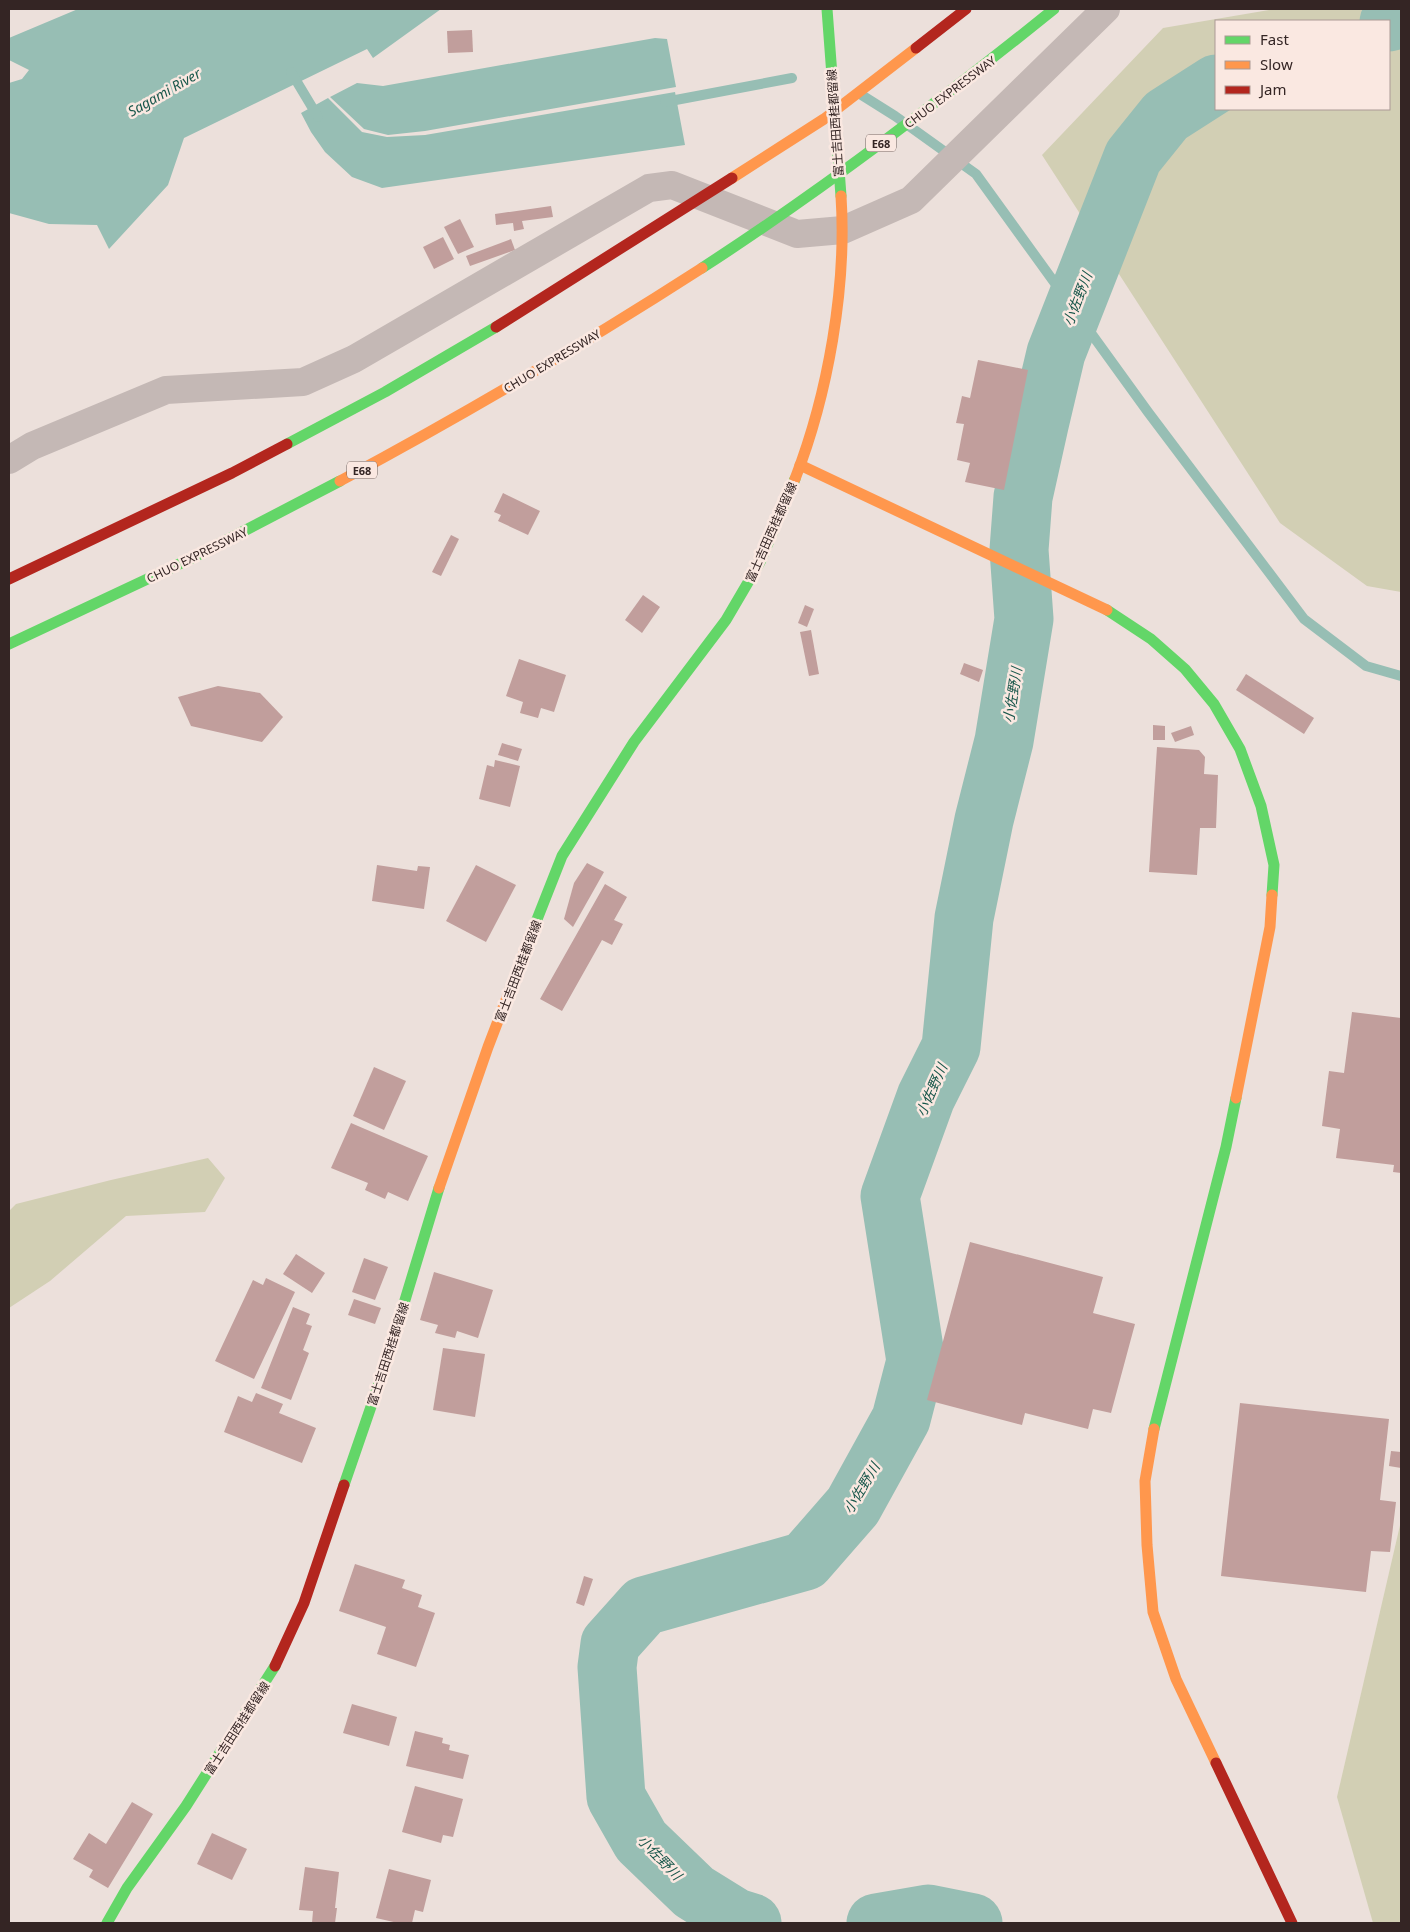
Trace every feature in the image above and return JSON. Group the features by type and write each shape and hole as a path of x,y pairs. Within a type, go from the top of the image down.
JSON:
{"main road":[{"name":"富士吉田西桂都留線","path":"107,1923 127,1888 186,1806 278,1664 304,1603 326,1532 385,1366 440,1185 488,1047 562,856 634,742 726,620 760,562 800,465 823,386 836,317 843,230 827,9"},
{"path":"9,579 232,473 385,392 523,312 668,221 824,119 966,9"},
{"name":"CHUO EXPRESSWAY","path":"9,644 71,617 264,522 411,443 563,356 701,269 859,160 1002,52 1054,9"},
{"path":"800,465 1114,613 1151,639 1185,669 1214,704 1240,749 1261,806 1274,865 1270,927 1228,1138 1155,1422 1146,1490 1147,1546 1154,1612 1176,1679 1292,1923"}],"street":[{"path":"9,460 32,446 166,390 303,382 354,359 649,188 672,185 797,234 843,230 911,200 1106,9"}],"shaded area":[{"path":"1275,9 1401,9 1401,592 1367,586 1280,523 1042,155 1163,28"},
{"path":"208,1158 225,1178 205,1212 126,1216 50,1281 9,1308 9,1211 16,1204"},
{"path":"1401,1521 1401,1923 1373,1923 1337,1797"}],"water":[{"name":"Sagami River","path":"78,9 441,9 373,58 367,49 184,138 168,185 109,249 97,225 49,224 9,213 9,83 22,79 29,70 9,60 9,38"},
{"path":"655,38 667,39 676,87 425,131 388,135 364,129 330,97 357,83 383,86"},
{"path":"675,92 685,145 382,188 352,177 325,152 301,113 328,98 362,132 387,137 425,135"}],"building":[{"path":"472,30 473,52 448,53 447,31"},
{"path":"551,206 553,217 522,221 524,229 514,231 513,223 496,225 495,214"},
{"path":"460,219 474,247 458,254 444,227"},
{"path":"443,237 454,259 434,269 423,247"},
{"path":"511,239 515,250 470,266 466,256"},
{"path":"978,360 1028,370 1004,490 965,482 970,463 957,460 964,424 956,423 962,396 970,398"},
{"path":"503,493 540,511 528,535 498,521 501,515 494,512"},
{"path":"451,535 459,539 441,576 432,572"},
{"path":"643,595 660,607 642,633 625,620"},
{"path":"805,605 814,609 807,627 798,623"},
{"path":"811,630 819,674 809,676 800,632"},
{"path":"519,659 566,675 554,712 541,708 538,718 520,713 523,702 506,696"},
{"path":"964,663 983,670 979,682 960,674"},
{"path":"1246,674 1314,718 1304,734 1236,690"},
{"path":"218,686 260,693 283,717 262,742 191,726 178,697"},
{"path":"1153,725 1165,726 1165,740 1153,740"},
{"path":"1191,726 1194,735 1175,742 1171,733"},
{"path":"502,743 522,749 518,761 498,755"},
{"path":"1157,747 1199,750 1205,757 1204,774 1218,775 1216,828 1200,828 1197,875 1149,872"},
{"path":"495,760 520,766 510,807 479,799 487,765 494,767"},
{"path":"587,863 604,872 573,927 564,919 574,883"},
{"path":"377,865 417,871 418,866 430,867 424,909 372,901"},
{"path":"476,865 516,885 486,942 446,921"},
{"path":"605,884 627,897 614,920 623,924 612,945 602,940 562,1011 540,999"},
{"path":"1352,1012 1401,1018 1401,1173 1393,1172 1394,1165 1336,1158 1340,1129 1322,1126 1329,1071 1344,1073"},
{"path":"374,1067 406,1081 384,1130 353,1116"},
{"path":"351,1123 428,1156 408,1201 388,1192 385,1199 365,1190 368,1183 331,1168"},
{"path":"970,1242 1103,1277 1093,1313 1135,1324 1111,1413 1093,1409 1088,1429 1025,1413 1022,1425 927,1400"},
{"path":"296,1254 325,1273 312,1293 283,1274"},
{"path":"364,1258 388,1267 375,1300 352,1292"},
{"path":"434,1272 493,1290 478,1338 457,1331 455,1338 435,1333 438,1325 420,1320"},
{"path":"266,1278 295,1292 254,1379 215,1361 253,1280 263,1285"},
{"path":"354,1299 381,1308 375,1324 348,1315"},
{"path":"293,1307 310,1314 306,1324 312,1326 303,1350 309,1353 291,1400 261,1388"},
{"path":"443,1348 485,1354 475,1417 433,1410"},
{"path":"256,1393 283,1404 279,1413 316,1428 302,1463 224,1432 238,1396 252,1402"},
{"path":"1240,1403 1389,1419 1380,1500 1396,1502 1390,1552 1371,1551 1366,1592 1221,1576"},
{"path":"1391,1451 1401,1452 1401,1468 1389,1466"},
{"path":"355,1564 405,1580 402,1588 422,1595 418,1607 435,1613 416,1667 377,1654 386,1627 339,1611"},
{"path":"584,1576 593,1579 584,1606 576,1603"},
{"path":"352,1704 397,1717 389,1746 343,1733"},
{"path":"415,1731 443,1738 442,1743 450,1745 449,1750 469,1755 463,1779 406,1766"},
{"path":"415,1786 463,1799 453,1837 443,1835 441,1843 402,1832"},
{"path":"132,1802 153,1814 108,1888 89,1877 93,1870 73,1859 89,1833 106,1844"},
{"path":"212,1833 247,1849 232,1880 197,1864"},
{"path":"305,1867 339,1872 335,1923 312,1923 313,1911 299,1910"},
{"path":"389,1869 431,1880 423,1912 415,1910 412,1923 398,1923 376,1918"}],"waterway":[{"name":"小佐野川","path":"1390,22 1401,19"},
{"path":"291,72 318,117"},
{"path":"665,102 792,78"},
{"name":"小佐野川","path":"752,1923 736,1918 694,1892 641,1841 616,1797 607,1667 610,1644 644,1606 805,1561 853,1506 901,1419 916,1361 890,1196 926,1097 951,1047 964,918 984,820 1004,741 1024,619 1019,550 1023,497 1039,425 1056,353 1133,157 1166,116 1215,85"},
{"path":"860,94 895,116 976,174 1148,412 1304,619 1366,666 1401,676"},
{"name":"小佐野川","path":"876,1923 928,1914 973,1923"}],"traffic: fast":[{"path":"827,9 841,196"},
{"path":"702,268 837,176 1054,9"},
{"path":"287,444 385,392 496,327"},
{"path":"534,927 562,856 634,742 726,620 760,562 795,479"},
{"path":"9,644 190,559 340,481"},
{"path":"1107,610 1151,639 1185,669 1214,704 1240,749 1261,806 1274,865 1272,895"},
{"path":"1154,1429 1226,1147 1236,1098"},
{"path":"344,1485 385,1366 439,1188"},
{"path":"107,1923 127,1888 186,1806 275,1666"}],"traffic: slow":[{"path":"732,178 824,119 916,48"},
{"path":"795,479 817,412 833,340 841,267 841,196"},
{"path":"340,481 432,431 523,378 702,268"},
{"path":"800,465 1107,610"},
{"path":"1236,1098 1270,927 1272,895"},
{"path":"439,1188 488,1047 534,927"},
{"path":"1154,1429 1145,1481 1147,1545 1153,1612 1176,1679 1216,1763"}],"traffic: jam":[{"path":"916,48 966,9"},
{"path":"496,327 732,178"},
{"path":"9,579 232,473 287,444"},
{"path":"275,1666 304,1603 344,1485"},
{"path":"1216,1763 1292,1923"}]}
